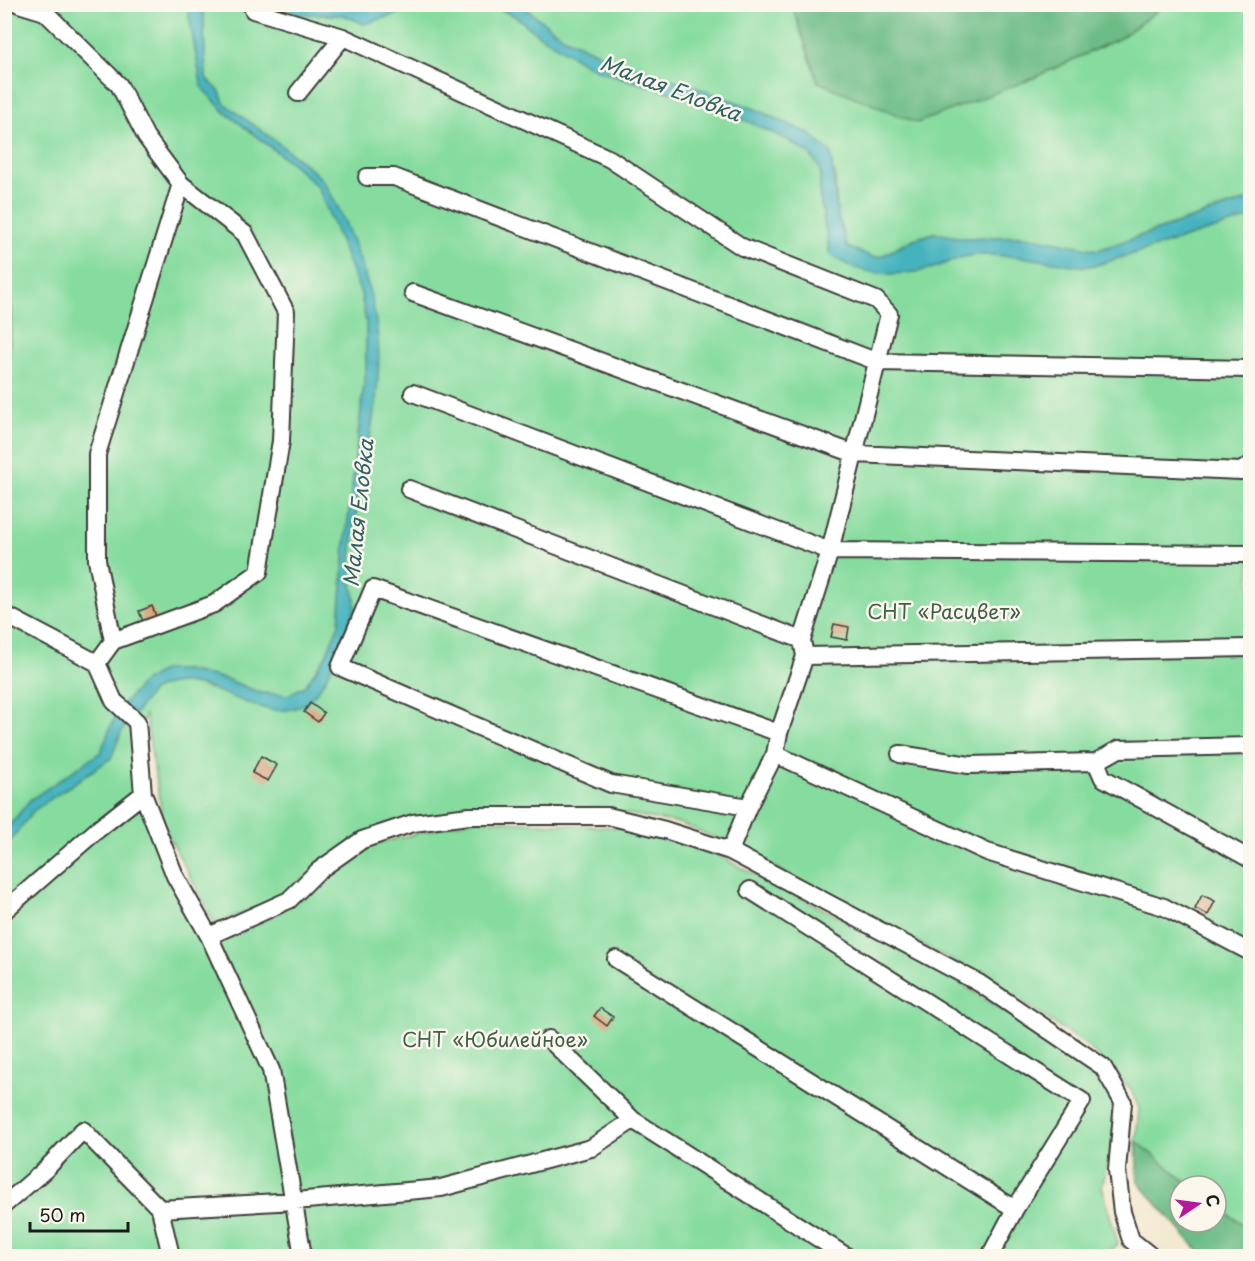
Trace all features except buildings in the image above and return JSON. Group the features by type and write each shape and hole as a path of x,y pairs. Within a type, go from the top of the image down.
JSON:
{"street":[{"path":"19,4 45,12 119,85 146,137 182,184 245,234 286,312 280,441 259,572 214,604 113,641 97,663"},
{"path":"253,10 343,37 610,159 742,247 876,300 889,314 830,551 775,754 748,807 730,851"},
{"path":"298,93 343,37"},
{"path":"368,177 394,177 878,362 1251,369"},
{"path":"113,641 97,560 97,454 182,184"},
{"path":"413,293 855,454 1240,471 1251,465"},
{"path":"413,393 830,551 1251,554"},
{"path":"409,489 803,648 1251,648"},
{"path":"748,807 611,784 340,667 373,589 779,733"},
{"path":"4,614 97,663 114,701 137,722 143,794 175,876 209,936 271,1070 303,1257"},
{"path":"900,754 969,765 1096,762 1119,749 1251,746"},
{"path":"775,754 987,852 1164,907 1251,952"},
{"path":"1096,762 1103,778 1251,859"},
{"path":"4,911 97,830 143,794"},
{"path":"209,936 289,900 318,871 362,840 413,823 469,816 608,816 665,830 730,851 979,984 1103,1067 1123,1102 1117,1170 1122,1212 1131,1240 1151,1257"},
{"path":"750,890 1082,1101 1016,1209 990,1257"},
{"path":"616,959 1016,1209"},
{"path":"549,1040 633,1120 846,1257"},
{"path":"160,1209 295,1201 441,1188 591,1148 633,1120"},
{"path":"4,1205 45,1170 83,1130 160,1209 171,1257"}],"green space":[{"path":"472,4 495,7 515,16 540,36 619,77 709,104 786,139 810,154 820,169 820,198 830,254 931,267 970,255 1004,255 1093,266 1250,218 1250,1229 1228,1214 1228,1174 1176,1174 1136,1141 1139,1108 1130,1088 1088,1047 1000,986 724,841 678,823 594,808 509,807 412,819 310,874 272,902 215,924 164,827 145,714 134,749 160,847 202,942 227,939 279,912 317,886 335,864 363,847 475,819 624,828 709,849 736,865 928,962 1102,1075 1119,1117 1102,1186 1118,1244 1105,1256 5,1256 4,848 33,811 111,758 121,732 152,691 166,685 194,684 269,707 305,704 341,652 355,606 350,575 353,534 375,398 378,340 361,267 325,183 224,103 220,92 206,78 203,5 287,5 295,14 344,15 364,24 423,6"},
{"path":"792,4 1165,5 1120,38 1031,79 917,123 818,82"},
{"path":"5,5 187,5 202,88 226,113 295,166 318,187 361,293 366,322 366,367 345,546 339,624 326,656 305,686 288,695 260,693 226,679 185,670 125,702 112,723 101,752 30,800 5,831 4,418 12,313 4,278"},
{"path":"521,5 792,5 818,82 1031,79 1120,38 1165,5 1250,5 1250,199 1098,250 1026,236 964,238 934,233 914,239 880,257 872,257 847,247 837,213 835,173 760,111 687,84 619,63 563,37"},
{"path":"5,278 12,313 5,418"},
{"path":"1136,1141 1176,1174 1168,1174 1168,1216 1138,1182"},
{"path":"1228,1214 1250,1229 1250,1256 1203,1256 1184,1234 1228,1234"}],"water":[{"path":"357,4 367,7 452,5 423,6 364,24 344,15 295,14 287,5"},
{"path":"187,5 203,5 206,78 220,92 224,103 309,167 326,185 360,260 372,300 376,320 379,364 374,414 356,513 351,558 350,573 355,609 348,632 328,675 312,698 304,704 286,710 268,709 191,684 172,684 152,691 121,732 111,758 33,811 5,848 5,831 30,800 101,752 112,723 125,702 144,681 164,670 185,670 226,679 260,693 288,695 305,686 326,656 339,624 345,546 366,367 366,322 361,293 318,187 295,166 226,113 202,88"},
{"name":"Малая Еловка","path":"472,5 521,5 563,37 619,63 687,84 760,111 810,134 831,153 837,213 847,247 872,257 880,257 914,239 934,233 964,238 1026,236 1098,250 1250,199 1250,218 1093,266 1014,256 979,255 916,272 886,274 870,272 842,262 830,254 820,198 820,169 810,154 786,139 709,104 594,69 540,36 515,16 495,7"}],"park label":[{"name":"СНТ «Расцвет»","path":"944,611"},
{"name":"СНТ «Юбилейное»","path":"495,1039"}]}
